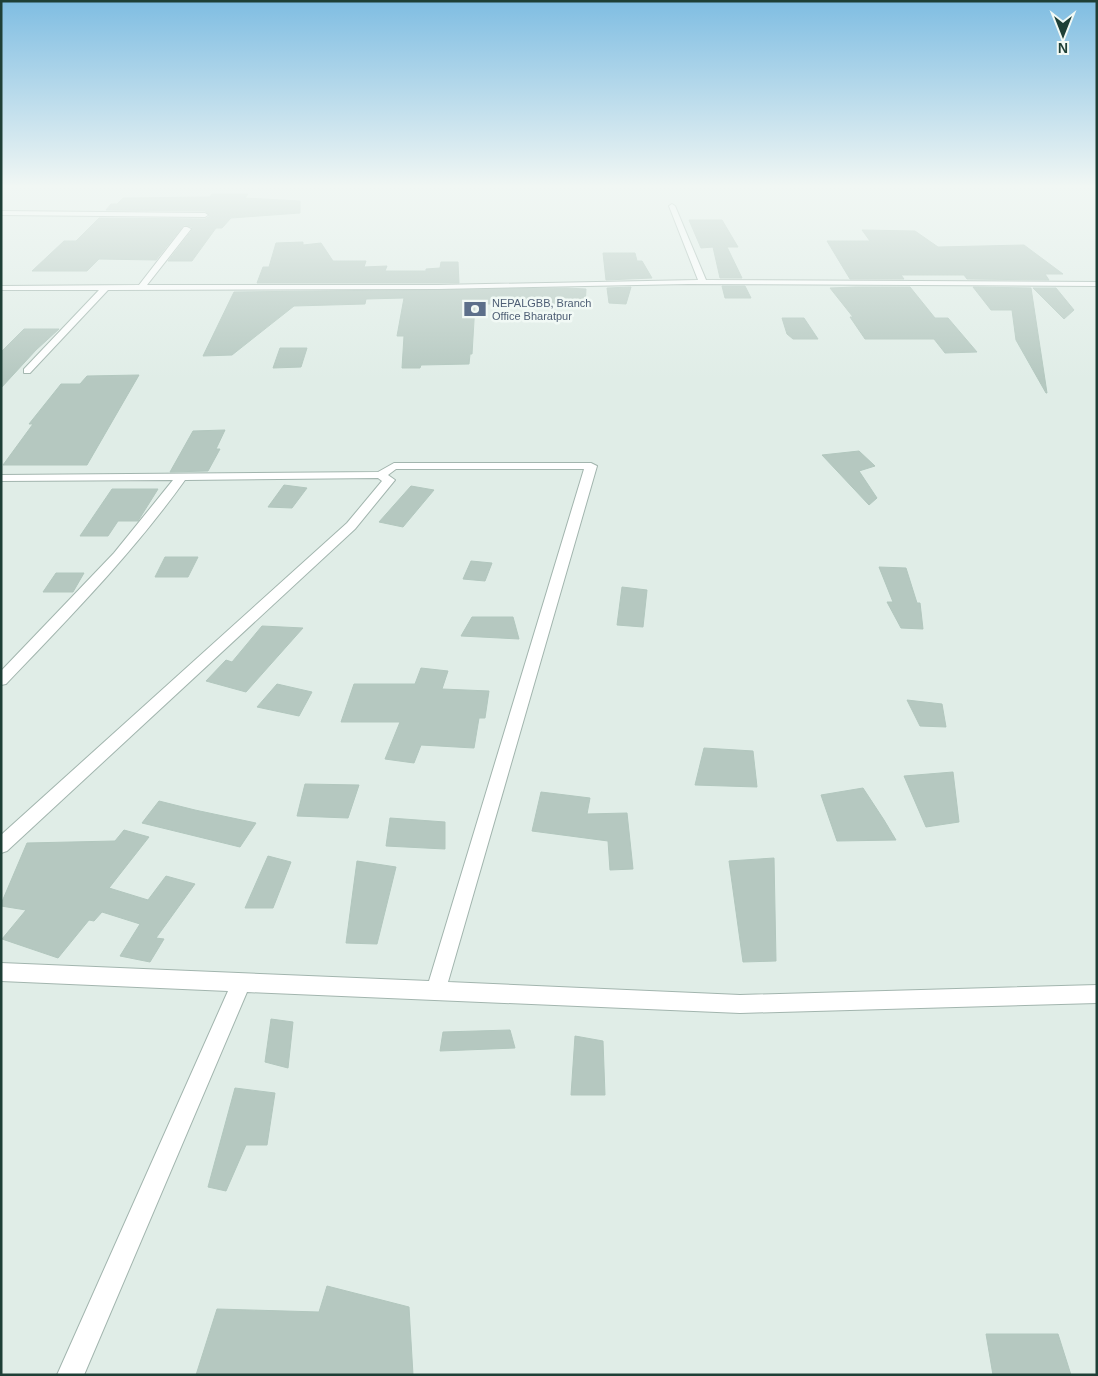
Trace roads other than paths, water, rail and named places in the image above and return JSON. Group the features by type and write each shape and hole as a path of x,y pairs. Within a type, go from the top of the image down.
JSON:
{"street":[{"path":"142,288 171,251"},
{"path":"689,251 703,282"},
{"path":"1,288 438,287 703,282 1097,284"},
{"path":"27,371 106,288"},
{"path":"380,475 394,466 591,466 436,990"},
{"path":"1,478 380,475 389,480 351,526 1,846"},
{"path":"1,680 94,583 156,513 182,476"},
{"path":"1,972 740,1004 1097,994"},
{"path":"70,1375 242,981"}],"place":[{"name":"NEPALGBB, Branch Office Bharatpur","path":"475,309"}]}
